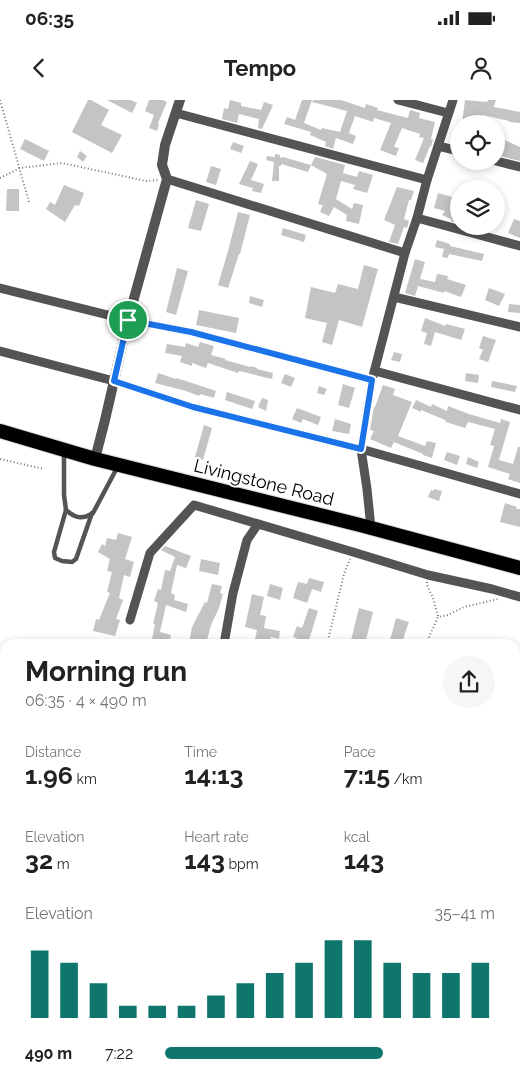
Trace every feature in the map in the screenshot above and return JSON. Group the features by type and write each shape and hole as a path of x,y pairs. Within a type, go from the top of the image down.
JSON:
{"highway":[{"name":"Livingstone Road","path":"0,431 95,459 371,528 520,568"}],"street":[{"path":"95,459 128,320 167,179 162,164 165,145 180,100"},
{"path":"398,100 448,113"},
{"path":"371,528 370,506 361,449 373,375 405,253 452,100"},
{"path":"176,114 427,180"},
{"path":"438,146 450,149"},
{"path":"505,164 520,168"},
{"path":"167,179 405,253"},
{"path":"417,218 520,246"},
{"path":"0,288 128,320 191,332 520,410"},
{"path":"394,298 520,327"},
{"path":"0,351 114,381 193,407 361,449 520,494"},
{"path":"130,620 150,552 194,505 428,575 517,596"},
{"path":"225,639 233,593 247,540 258,524"}],"lane":[{"path":"64,450 66,510 54,552 55,558 62,561 72,562 76,559 92,513 119,465"},
{"path":"66,510 74,516 86,517 92,513"}],"path":[{"path":"0,100 29,202"},
{"path":"0,178 20,168 62,163 146,181 167,179"},
{"path":"0,459 44,469"},
{"path":"328,639 344,574 353,552"},
{"path":"428,575 427,585 438,617 428,639"},
{"path":"438,617 448,615 464,607 517,596"}],"building":[{"path":"88,100 109,110 101,125 122,135 112,153 72,132"},
{"path":"107,100 131,100 137,103 132,113"},
{"path":"149,100 163,100 167,102 158,123 157,131 149,128 154,115 145,111"},
{"path":"230,100 241,103 241,106 261,110 264,102 273,105 262,129 258,128 259,119 239,114 237,123 222,119 224,108 228,109"},
{"path":"302,100 312,100 304,123 321,130 322,128 340,132 347,111 312,102 313,100 341,100 365,108 366,104 378,108 377,110 408,118 410,110 420,113 419,118 435,122 431,147 423,163 415,160 424,138 419,137 420,134 402,128 394,147 399,148 396,156 380,150 391,123 374,118 373,122 355,116 349,133 356,136 353,144 336,138 333,149 325,146 326,142 310,135 311,132 284,124 287,117 295,120"},
{"path":"465,100 487,102 488,100 496,100 494,107 520,112 520,123 505,120 505,115 463,115"},
{"path":"25,139 49,151 44,161 20,149"},
{"path":"505,140 520,147 520,161 505,157"},
{"path":"233,142 244,146 241,153 230,149"},
{"path":"80,151 87,156 83,162 77,157"},
{"path":"275,154 280,155 280,158 283,157 311,165 308,172 281,164 279,166 279,181 272,181 274,162 266,160 267,156 275,157"},
{"path":"315,157 345,165 343,173 357,177 359,171 373,175 367,193 353,189 355,185 341,181 336,199 352,209 354,203 363,205 359,224 346,221 347,215 334,207 329,216 320,212 323,205 318,204 327,174 311,165"},
{"path":"250,161 258,164 251,180 264,184 261,193 252,191 253,188 239,184"},
{"path":"211,166 221,169 216,185 206,182"},
{"path":"64,185 84,193 79,206 75,205 65,222 46,209 50,202 55,205"},
{"path":"397,187 414,191 411,200 409,200 404,219 409,221 407,228 404,227 398,244 389,242 395,225 384,220"},
{"path":"7,189 19,189 19,211 6,211"},
{"path":"438,193 450,196 450,219 442,215 445,211 434,208"},
{"path":"196,200 209,204 201,231 188,228"},
{"path":"238,212 250,215 240,254 228,288 218,285"},
{"path":"514,219 520,221 520,238 508,233"},
{"path":"283,228 306,235 304,242 281,235"},
{"path":"437,240 450,244 450,246 484,254 482,261 449,254 448,258 442,257 444,249 435,247"},
{"path":"415,259 425,262 420,279 435,282 437,274 448,276 447,279 466,285 461,297 444,291 444,293 418,286 415,296 405,293"},
{"path":"364,265 378,269 362,327 339,320 332,345 322,342 327,323 305,318 311,287 335,293 338,284 358,289"},
{"path":"177,268 188,271 176,315 166,312"},
{"path":"489,288 505,294 499,306 485,300"},
{"path":"250,296 264,300 262,307 249,303"},
{"path":"509,304 520,305 520,313 508,312"},
{"path":"199,310 239,318 236,333 196,325"},
{"path":"425,318 445,326 446,324 465,329 461,340 435,332 431,346 424,344 427,333 421,331"},
{"path":"483,336 496,340 488,362 479,359 483,350 479,348"},
{"path":"200,342 214,346 211,355 273,373 272,379 239,371 238,373 208,363 206,368 192,363 192,366 180,362 182,356 165,353 167,344 185,347 186,343 198,347"},
{"path":"394,352 402,354 400,362 391,360"},
{"path":"158,373 216,391 214,398 200,394 199,396 155,383"},
{"path":"466,373 479,375 478,383 465,381"},
{"path":"285,374 295,378 291,387 281,383"},
{"path":"492,381 517,386 515,392 491,387"},
{"path":"343,384 355,388 349,408 338,405"},
{"path":"383,385 395,389 393,395 412,402 398,436 425,446 427,441 436,443 432,458 394,442 391,448 370,439 374,431 370,430 374,407"},
{"path":"319,386 327,389 324,395 317,393"},
{"path":"227,392 255,401 252,409 225,400"},
{"path":"262,398 268,400 266,411 258,407"},
{"path":"416,400 431,407 432,404 447,411 448,406 500,423 501,419 510,422 499,460 513,464 518,447 520,447 520,483 508,479 510,474 488,467 494,446 490,445 495,429 468,422 465,428 446,422 421,410 421,412 412,408"},
{"path":"297,408 321,417 318,425 303,419 301,423 292,419"},
{"path":"335,419 351,424 349,434 332,431"},
{"path":"204,425 212,428 203,460 195,457"},
{"path":"447,452 460,456 457,465 444,460"},
{"path":"468,457 479,462 477,468 466,464"},
{"path":"434,489 442,491 439,501 428,497 431,490 433,491"},
{"path":"505,503 520,509 520,527 500,522"},
{"path":"118,533 132,537 125,559 134,562 130,577 124,575 119,598 123,600 116,619 120,620 115,636 93,631 96,619 99,620 110,593 107,592 112,572 107,571 110,559 98,552 102,544 105,546 107,538 116,540"},
{"path":"165,546 191,556 186,568 177,565 171,593 175,595 174,600 188,604 186,612 166,605 160,632 171,635 170,639 152,639 158,603 154,601 158,589 161,590 165,570 170,571 175,557 161,550"},
{"path":"201,559 220,563 218,575 199,571"},
{"path":"309,578 324,582 321,592 312,589 307,603 293,598 298,582 307,584"},
{"path":"212,584 222,586 220,593 223,594 207,639 190,639 192,627 205,602 207,603"},
{"path":"270,584 283,588 280,600 267,596"},
{"path":"252,594 264,597 260,615 266,616 264,628 280,631 279,639 271,637 271,639 255,639 257,630 245,627"},
{"path":"309,608 318,611 309,639 293,637 297,626 302,628"},
{"path":"359,608 373,612 366,639 351,639"},
{"path":"396,618 409,622 403,639 390,639"}],"route":[{"path":"128,320 191,332 372,380 361,449 193,407 114,381 128,320"}]}
